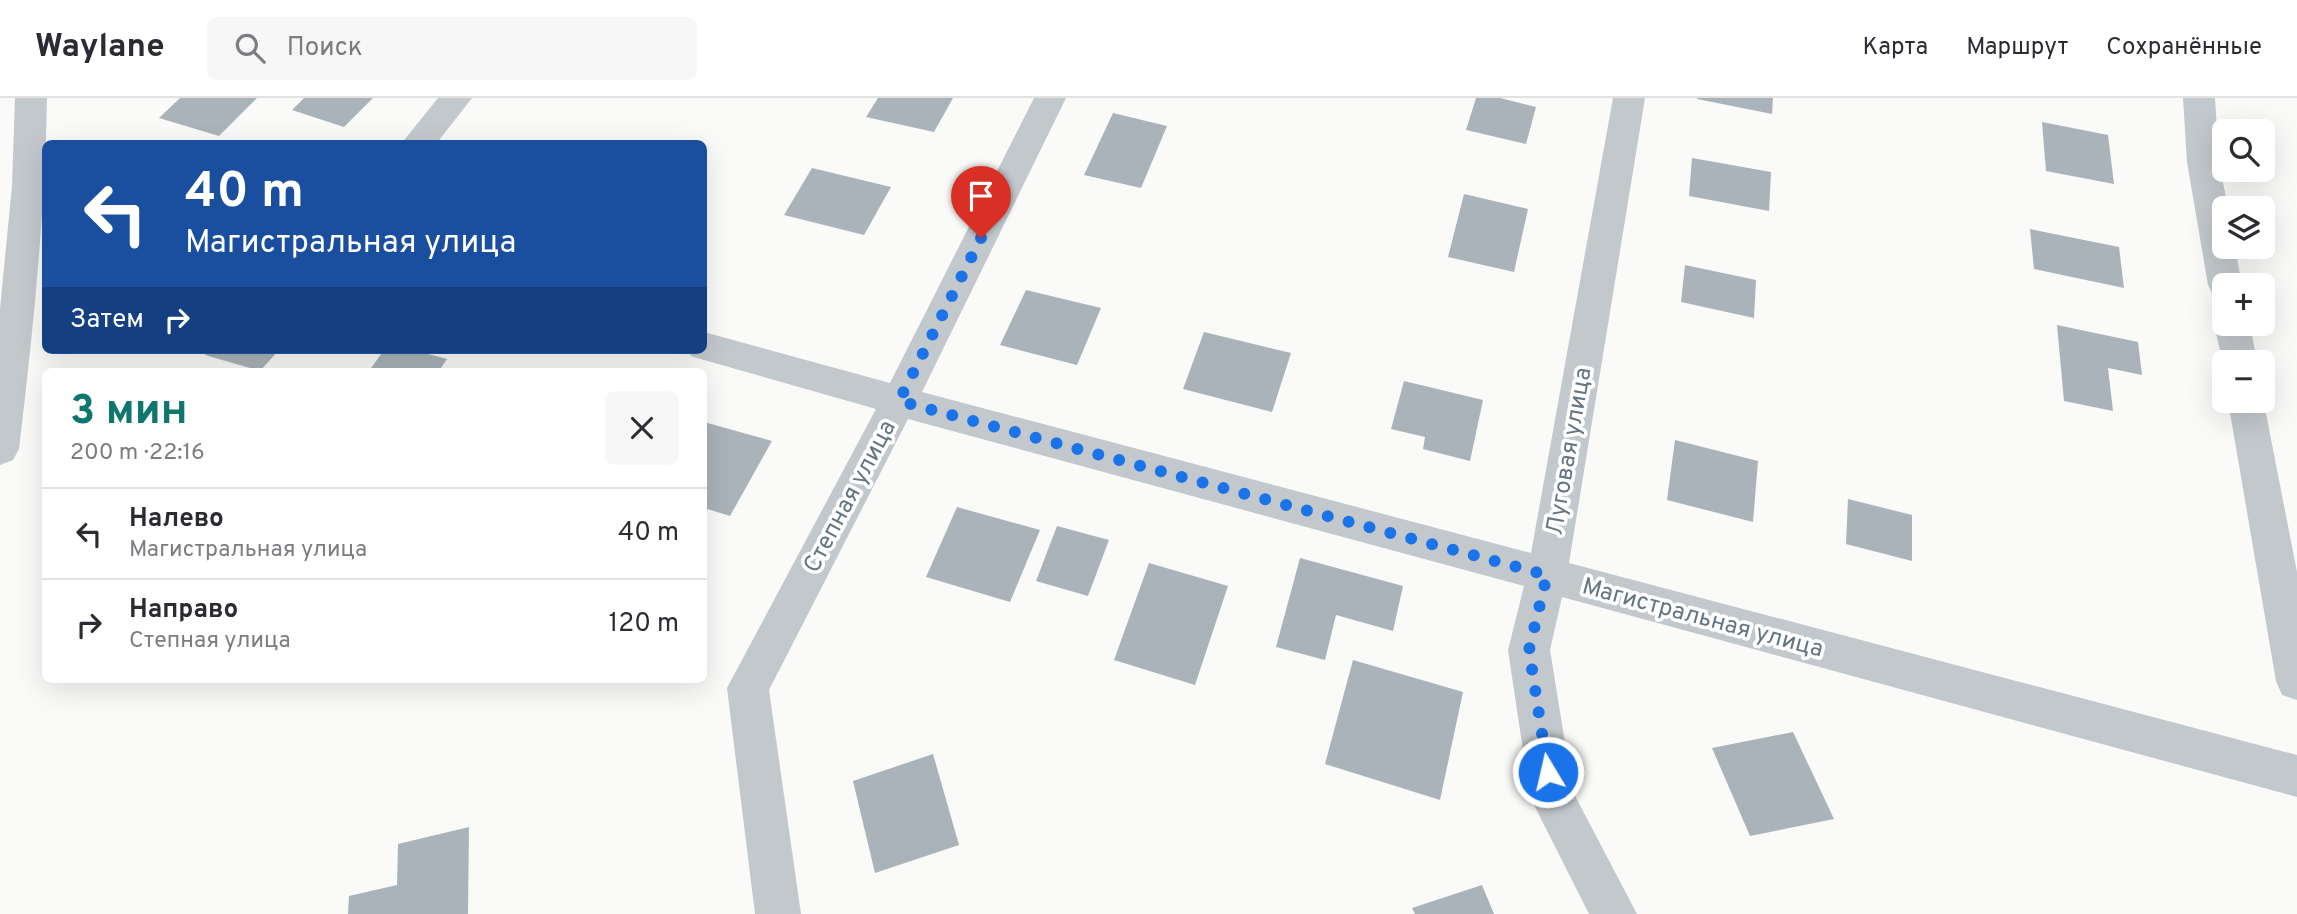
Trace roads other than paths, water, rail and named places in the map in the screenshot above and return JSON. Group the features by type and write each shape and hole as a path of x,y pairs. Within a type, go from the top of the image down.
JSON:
{"street":[{"path":"0,449 38,157 32,98"},
{"path":"420,140 456,98"},
{"name":"Степная улица","path":"778,914 748,688 899,401 1050,98"},
{"name":"Луговая улица","path":"1614,914 1552,797 1529,650 1547,575 1629,98"},
{"path":"2199,98 2203,162 2223,273"},
{"name":"Магистральная улица","path":"707,347 899,401 2297,776"},
{"path":"2248,413 2297,681"}]}
